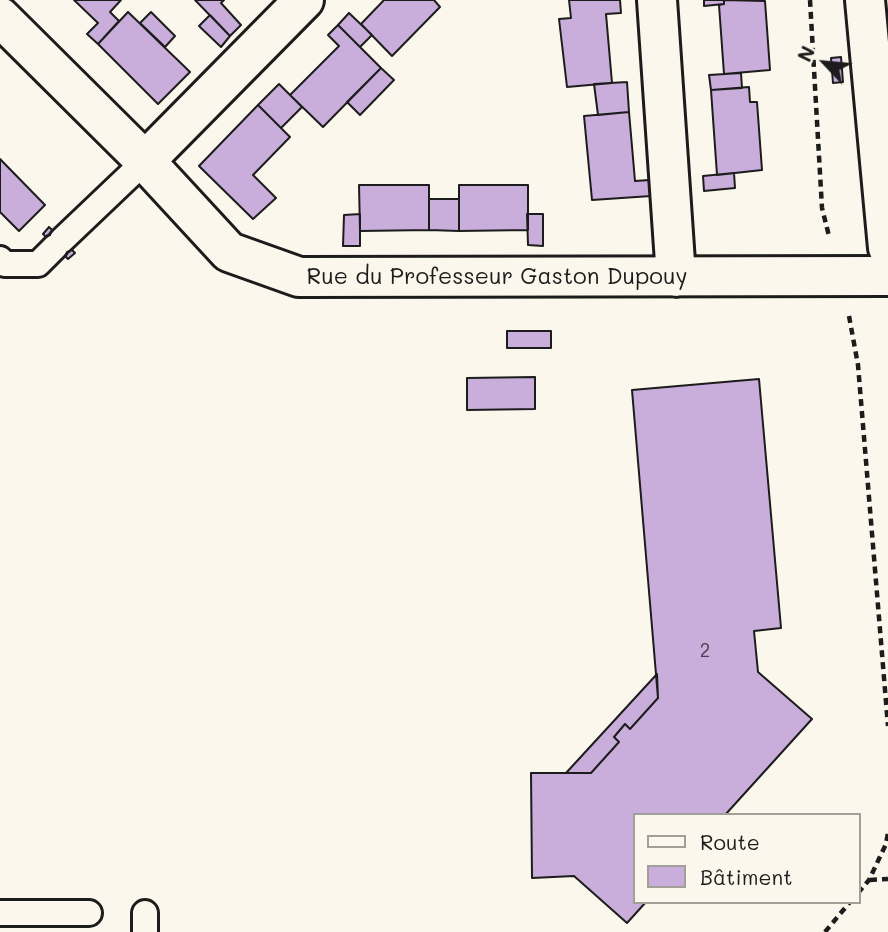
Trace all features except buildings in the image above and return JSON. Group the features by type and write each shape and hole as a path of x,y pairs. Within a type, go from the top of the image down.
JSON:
{"street":[{"path":"145,161 304,0"},
{"path":"657,0 676,277"},
{"path":"865,0 888,248"},
{"name":"Rue du Professeur Gaston Dupouy","path":"0,17 145,161 229,252 299,277 888,276"}],"lane":[{"path":"0,259 5,264 38,264 145,161"},
{"path":"0,913 89,913"}],"path":[{"path":"810,0 822,208 841,278 858,365 888,726"},
{"path":"860,891 869,880 886,844 888,833"},
{"path":"869,880 888,878"},
{"path":"825,932 848,904"}]}
